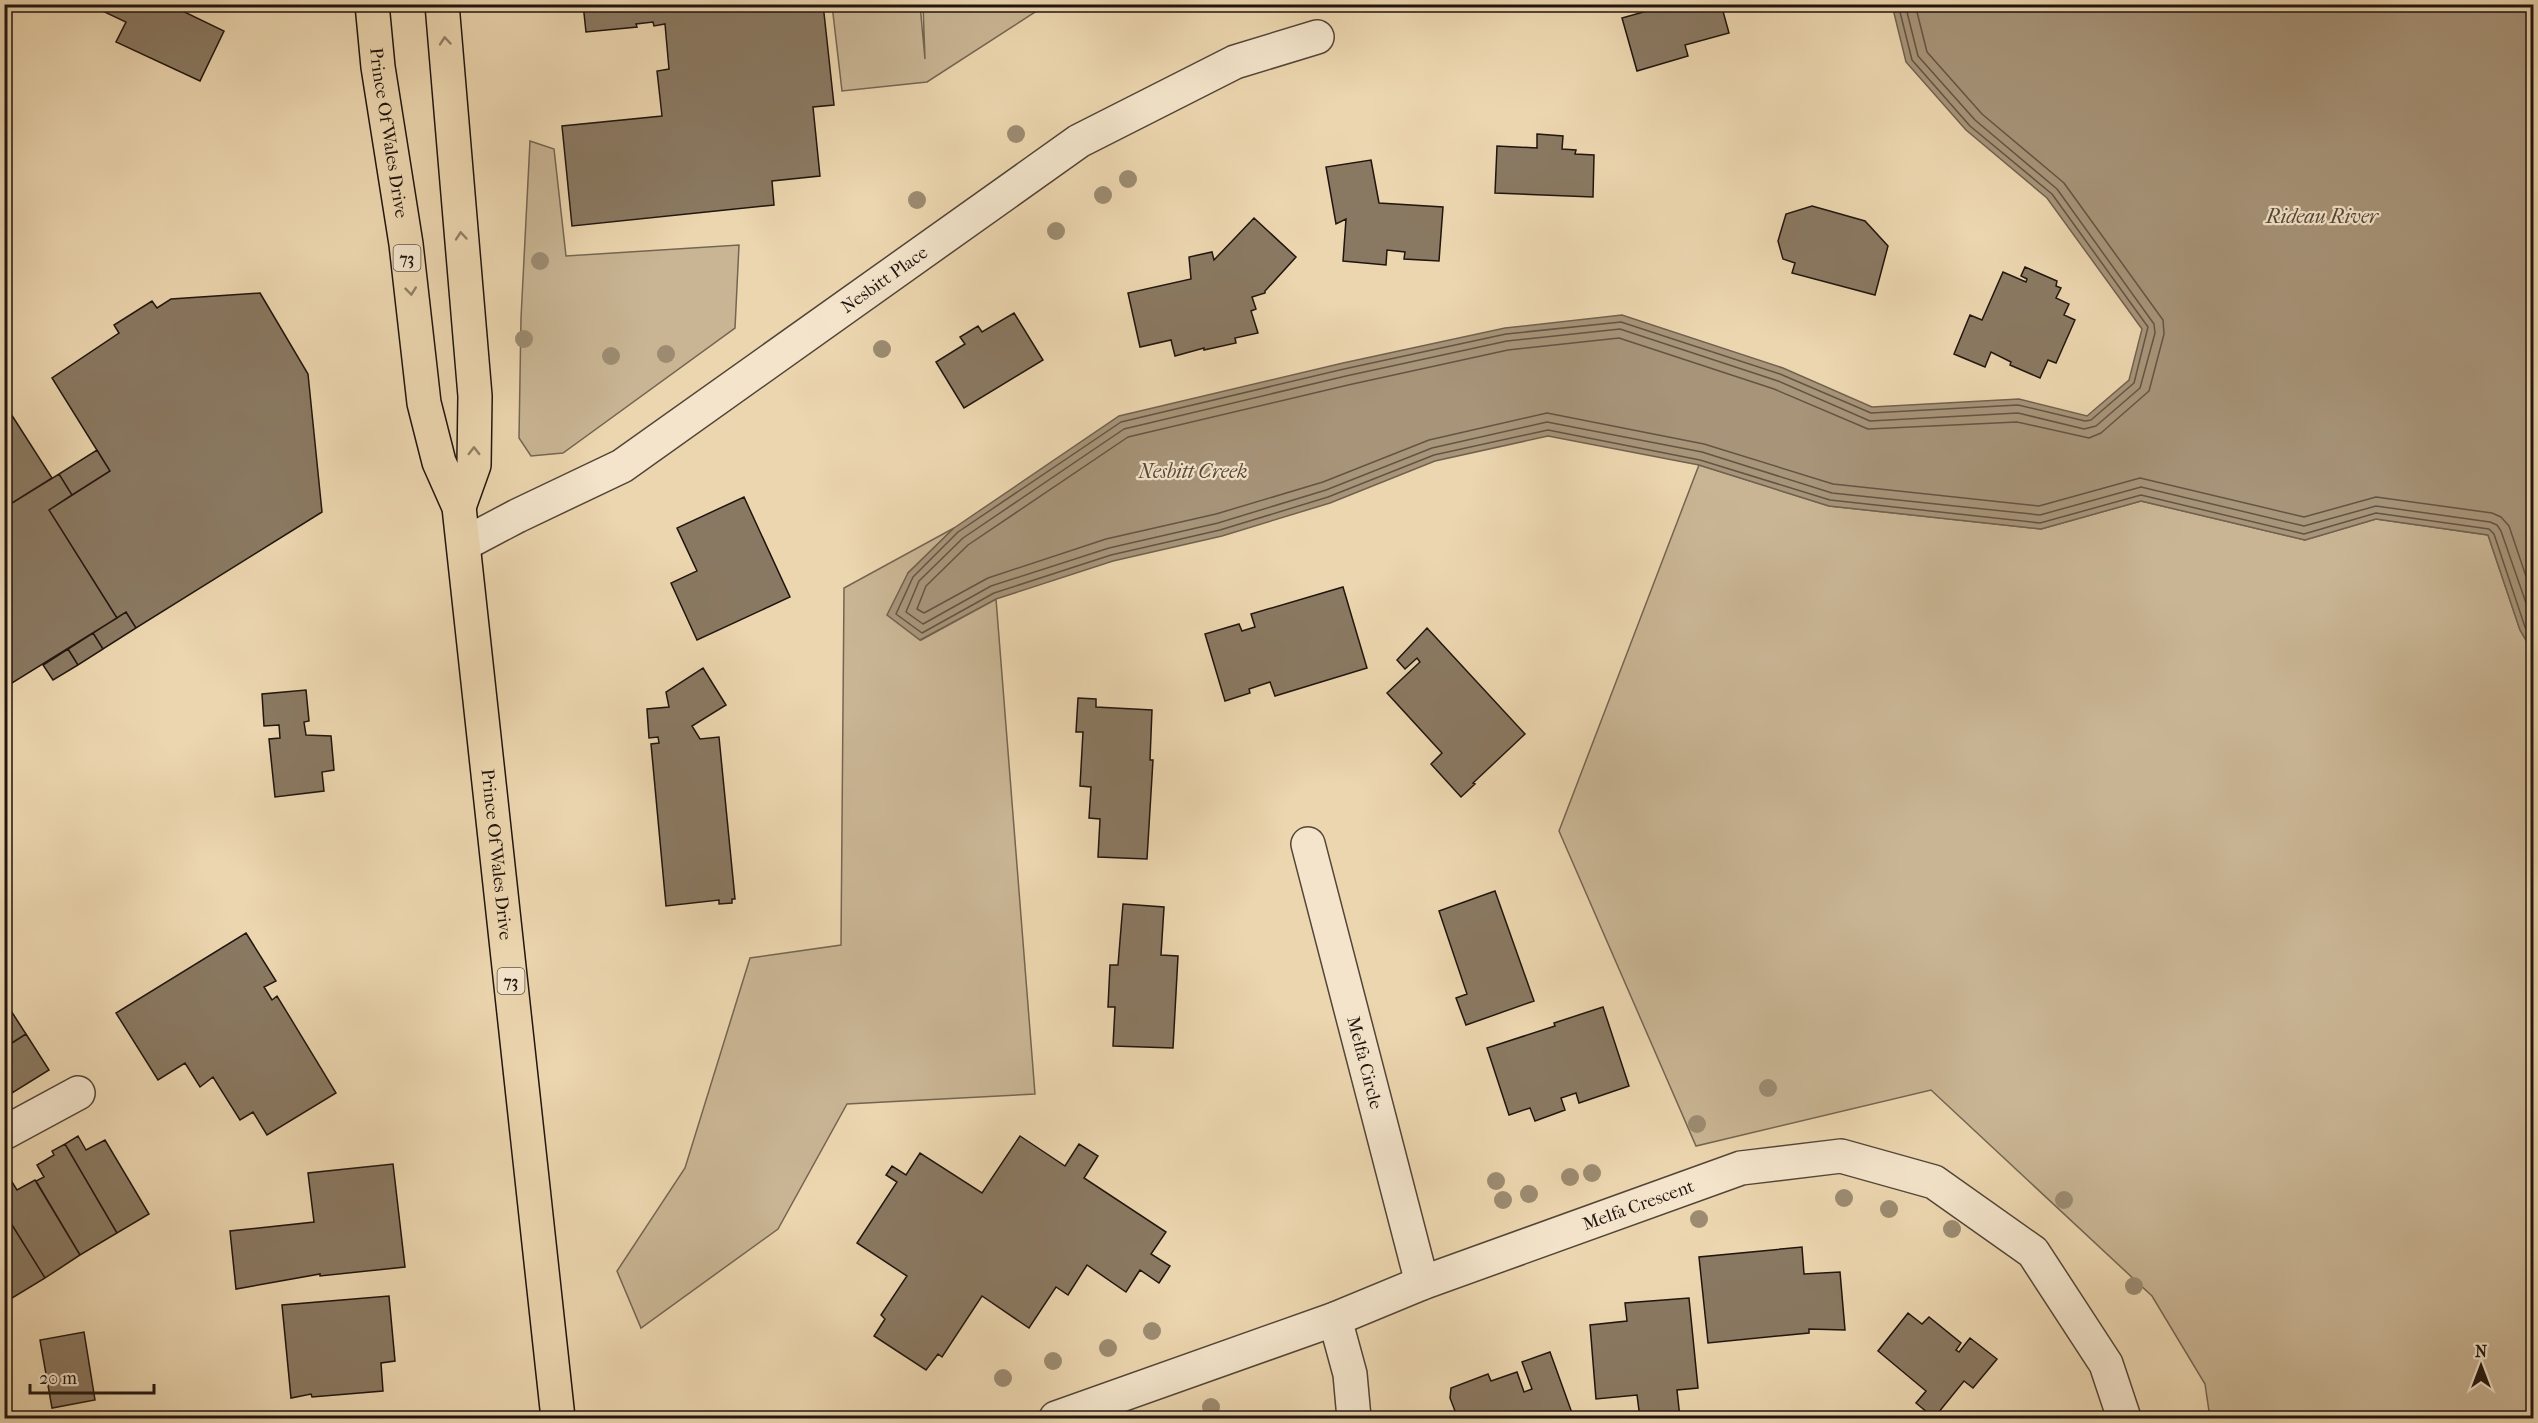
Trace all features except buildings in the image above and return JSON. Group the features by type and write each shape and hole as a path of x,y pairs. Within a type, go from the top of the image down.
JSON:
{"main road":[{"name":"Prince Of Wales Drive","path":"372,4 378,66 406,244 424,402 440,462 459,507 464,544 558,1419"},
{"name":"Prince Of Wales Drive","path":"442,4 474,396 474,465 459,507"}],"street":[{"name":"Nesbitt Place","path":"464,544 622,466 1079,141 1235,62 1317,38"},
{"name":"Melfa Circle","path":"1308,844 1422,1283"},
{"path":"4,1133 78,1092"},
{"name":"Melfa Crescent","path":"1056,1419 1335,1319 1422,1283 1741,1168 1841,1156 1934,1182 2033,1252 2106,1364 2124,1419"},
{"path":"1335,1319 1350,1374 1354,1419"}],"shaded area":[{"path":"832,5 920,5 925,59 923,5 1046,5 927,82 842,91"},
{"path":"530,141 554,149 566,256 739,245 735,328 563,453 531,456 519,438 521,318"},
{"path":"1699,465 1829,506 2041,529 2141,501 2305,540 2376,519 2488,535 2520,630 2533,652 2533,1418 2210,1418 2205,1384 2152,1296 1931,1090 1696,1146 1559,831"},
{"path":"954,528 908,573 921,640 996,599 1035,1094 847,1104 778,1229 641,1328 617,1271 685,1168 750,958 841,945 844,588"}],"water":[{"name":"Rideau River","path":"1892,5 2533,5 2533,652 2520,630 2488,535 2376,519 2305,540 2141,501 2041,529 1829,506 1699,465 1548,436 1435,461 1330,503 1222,536 1113,561 996,599 920,640 887,615 908,573 954,528 1119,416 1343,363 1505,328 1622,315 1783,368 1872,407 2019,399 2087,416 2129,380 2142,329 2047,198 1966,130 1906,62"}],"water label":[{"name":"Nesbitt Creek","path":"1193,471"}]}
